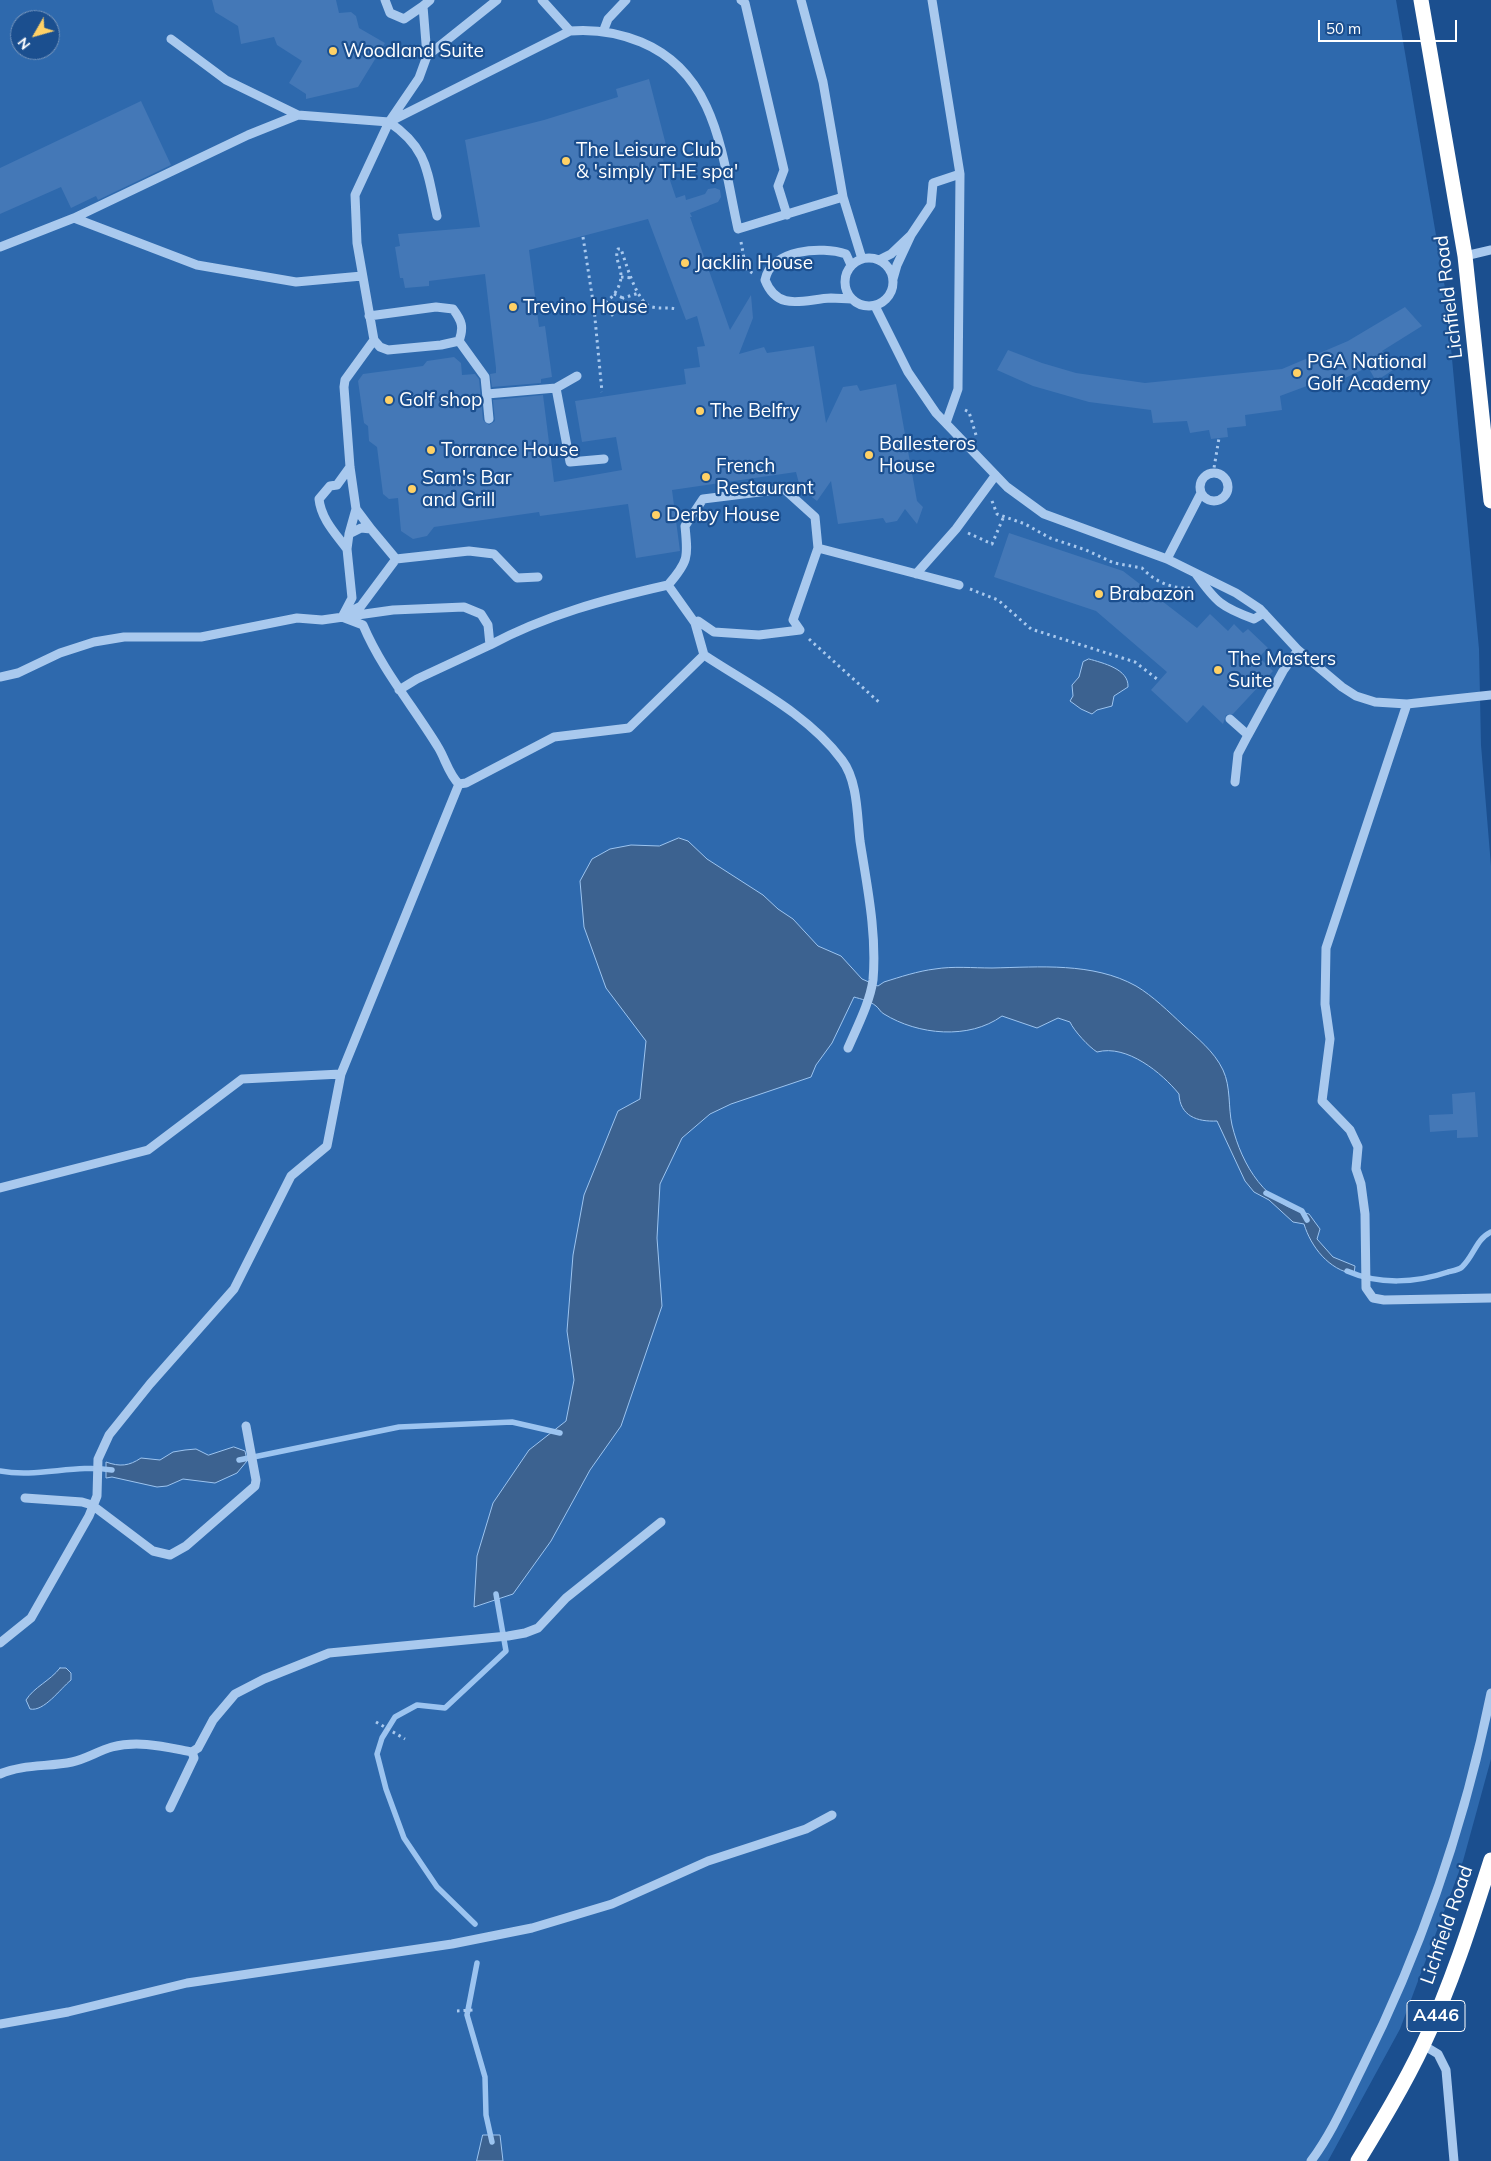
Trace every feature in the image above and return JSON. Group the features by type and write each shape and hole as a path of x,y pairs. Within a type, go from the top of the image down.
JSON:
{"highway":[{"name":"Lichfield Road","path":"1421,0 1465,256 1491,501"},
{"name":"Lichfield Road","path":"1358,2161 1392,2104 1423,2045 1457,1964 1491,1860"}],"lane":[{"path":"385,0 390,13 404,19 427,3"},
{"path":"427,56 497,0"},
{"path":"542,0 570,31"},
{"path":"603,32 608,19 626,0"},
{"path":"742,0 745,3 784,170 778,186 787,215"},
{"path":"802,0 823,82 843,197 862,259"},
{"path":"932,0 960,174 960,357 958,389 946,423"},
{"path":"427,3 427,56 419,78 389,122 355,195 357,243 374,340 380,347 388,350 441,345 459,341"},
{"path":"171,39 226,80 298,115 389,122 570,31 588,29 627,36 660,50 681,68 694,84 713,120 738,229 843,197"},
{"path":"0,247 74,218 248,135 298,115"},
{"path":"389,122 415,143 423,156 437,216"},
{"path":"911,235 891,254 879,260 862,259 851,265 844,282 851,299 859,304 875,306 887,298 911,235 930,205 933,183 960,174"},
{"path":"74,218 197,266 296,282 362,276"},
{"path":"1465,256 1491,250"},
{"path":"851,265 846,254 838,252 804,252 793,254 772,266 766,273 765,280 773,294 788,301 806,302 830,298 851,299"},
{"path":"879,260 888,268 893,279"},
{"path":"875,306 908,372 936,413 1006,487 1044,514 1167,559 1236,593 1264,613 1298,650 1342,688 1356,696 1375,702 1408,704 1491,695"},
{"path":"369,316 436,307 453,309 462,320 463,331 459,341"},
{"path":"342,617 352,598 347,550 356,509 350,467 345,380 374,340"},
{"path":"459,341 485,376 489,419"},
{"path":"487,394 556,388 577,376"},
{"path":"556,388 570,462 604,459"},
{"path":"347,550 323,515 319,499 330,486 337,485 350,467"},
{"path":"1167,559 1201,493 1202,480 1213,474 1223,477 1226,481 1225,495 1213,501 1204,497 1201,493"},
{"path":"916,574 956,529 995,476"},
{"path":"400,690 417,679 528,625 668,585 681,570 688,554 685,526 703,499 784,489 815,517 818,548 793,620 800,630 759,635 714,632 698,621 695,623"},
{"path":"356,509 396,559"},
{"path":"349,534 361,528 371,529"},
{"path":"818,548 958,585"},
{"path":"342,617 362,606 396,559 469,551 494,554 517,578 538,577"},
{"path":"814,562 836,553"},
{"path":"1195,573 1212,597 1224,607 1254,619 1264,613"},
{"path":"668,585 695,623 704,658 800,720 826,742 844,761 853,784 874,946 873,982 848,1048"},
{"path":"352,598 372,614"},
{"path":"0,677 18,674 60,653 94,642 124,637 201,637 297,618 322,620 392,610 464,607 481,614 488,625 490,645"},
{"path":"363,625 372,614"},
{"path":"342,617 363,625 378,657 432,737 453,778 459,784"},
{"path":"702,645 714,632"},
{"path":"1235,782 1238,754 1283,671 1298,650"},
{"path":"459,784 466,783 554,737 629,728 704,658"},
{"path":"1408,704 1326,948 1325,1004 1330,1039 1322,1101 1350,1130 1358,1147 1356,1169 1361,1184 1365,1214 1366,1288 1373,1298 1384,1300 1491,1298"},
{"path":"1230,719 1248,735"},
{"path":"0,1643 31,1618 41,1603 66,1552 89,1516 97,1496 98,1459 109,1436 137,1399 234,1289 291,1176 326,1146 341,1074 459,784"},
{"path":"0,1188 148,1150 242,1079 341,1074"},
{"path":"25,1498 82,1502 92,1505 153,1551 170,1554 186,1546 255,1486 246,1426"},
{"path":"170,1808 195,1753 213,1720 235,1694 329,1653 492,1638 525,1633 538,1628 566,1598 662,1522"},
{"path":"1310,2161 1340,2114 1390,2012 1453,1842 1482,1740 1491,1693"},
{"path":"0,1774 12,1769 74,1762 124,1744 148,1744 195,1753"},
{"path":"0,2024 68,2012 187,1983 452,1944 532,1928 612,1904 708,1861 806,1829 832,1815"},
{"path":"1423,2045 1438,2054 1446,2070 1454,2161"}],"path":[{"path":"738,229 746,269 765,280"},
{"path":"583,237 594,308 602,392"},
{"path":"594,308 601,307 614,294 621,277 616,254 618,249 621,249 638,293 646,304 676,309"},
{"path":"621,277 632,278"},
{"path":"601,307 612,315 623,298 638,293"},
{"path":"614,294 623,298"},
{"path":"953,403 969,412 976,436"},
{"path":"1213,474 1219,438"},
{"path":"990,497 997,514 1025,524 1050,538 1086,550 1114,563 1142,568 1152,579 1181,588 1205,586"},
{"path":"966,532 992,544 1004,516"},
{"path":"958,585 998,600 1031,629 1135,662 1156,679"},
{"path":"800,630 880,704"},
{"path":"376,1722 405,1739"},
{"path":"457,2011 472,2010"}],"shaded area":[{"name":"The Belfry","path":"0,0 1396,0 1446,294 1479,649 1481,745 1491,866 1491,1759 1463,1861 1400,2029 1328,2161 0,2161"},
{"path":"1089,659 1120,671 1127,681 1128,687 1114,696 1112,706 1097,710 1092,714 1070,701 1073,696 1072,685 1079,677 1083,662"},
{"path":"679,838 688,841 707,859 763,895 778,909 793,919 818,946 841,956 862,979 878,986 884,982 909,974 942,968 1047,967 1084,969 1119,978 1136,986 1161,1004 1210,1051 1219,1063 1226,1077 1232,1125 1236,1140 1249,1169 1258,1182 1280,1202 1309,1214 1320,1229 1317,1239 1333,1257 1355,1266 1354,1274 1337,1268 1322,1256 1311,1241 1304,1224 1293,1222 1269,1200 1254,1192 1245,1181 1217,1121 1196,1119 1191,1116 1183,1108 1179,1094 1172,1086 1143,1062 1120,1052 1097,1052 1082,1038 1070,1022 1058,1018 1037,1028 1002,1016 989,1024 974,1029 943,1032 912,1027 883,1013 871,1003 854,997 832,1043 816,1065 811,1077 731,1104 710,1114 682,1138 660,1184 657,1238 662,1306 621,1426 590,1470 551,1541 513,1594 474,1607 477,1556 493,1503 529,1450 566,1421 574,1380 567,1331 573,1255 584,1195 618,1111 640,1099 646,1041 606,988 584,927 580,881 592,859 610,849 631,845 659,846"},
{"path":"234,1447 245,1451 247,1461 237,1473 215,1483 183,1479 167,1486 157,1487 112,1477 106,1478 106,1462 124,1465 141,1458 160,1460 173,1452 185,1450 196,1449 208,1455"},
{"path":"60,1668 66,1668 71,1673 71,1680 46,1704 30,1709 26,1700 29,1695 52,1677"},
{"path":"483,2135 500,2135 503,2161 477,2161"}],"building":[{"name":"Woodland Suite","path":"212,0 336,0 339,13 351,12 356,16 359,28 385,43 358,87 306,99 306,94 289,83 302,61 277,45 274,37 241,44 238,26 215,12"},
{"path":"649,79 666,145 659,148 676,198 685,195 686,200 705,194 708,189 715,188 720,190 721,197 718,202 690,213 692,217 690,217 730,330 751,295 753,318 739,354 764,347 767,353 814,346 826,423 843,387 857,385 860,391 896,384 917,501 923,507 917,524 905,509 897,521 886,523 883,518 838,524 831,481 817,501 808,494 802,495 796,472 672,490 680,551 636,558 628,504 540,516 539,512 434,527 427,536 413,539 401,531 398,498 389,499 383,494 377,447 369,441 368,426 364,423 358,381 363,374 423,366 427,361 454,357 461,363 462,375 475,374 479,379 483,420 489,425 495,421 493,400 543,395 554,482 622,470 616,437 582,442 575,401 686,384 684,369 700,367 697,347 705,346 697,316 686,320 648,219 529,250 539,327 545,326 552,377 541,379 541,383 492,387 490,374 496,373 496,368 485,274 429,281 429,286 405,288 403,278 400,278 395,247 400,246 398,234 480,227 465,140 544,120 618,97 616,89"},
{"path":"141,101 171,165 98,200 96,196 71,208 61,187 0,214 0,168"},
{"name":"PGA National Golf Academy","path":"1405,307 1422,326 1382,351 1393,370 1376,381 1368,367 1341,380 1339,374 1280,396 1282,410 1245,415 1246,426 1227,428 1228,437 1211,439 1209,430 1190,433 1187,421 1153,423 1151,410 1089,402 1033,386 997,370 1008,350 1076,373 1145,383 1282,369 1348,341"},
{"path":"1009,533 1123,571 1197,628 1210,614 1228,631 1234,624 1243,633 1248,629 1268,648 1259,657 1273,671 1233,714 1226,715 1223,724 1203,705 1187,723 1151,690 1167,672 1096,611 994,577"},
{"path":"1475,1092 1478,1137 1457,1138 1457,1130 1430,1132 1429,1115 1453,1114 1452,1094"}],"waterway":[{"path":"1266,1193 1302,1211 1307,1220"},
{"path":"1347,1271 1372,1279 1398,1281 1436,1276 1461,1268 1478,1243 1491,1232"},
{"path":"239,1460 399,1427 512,1422 560,1433"},
{"path":"0,1471 28,1473 84,1469 112,1470"},
{"path":"475,1924 437,1887 404,1838 386,1789 377,1754 382,1738 395,1717 417,1705 445,1708 506,1651 496,1594"},
{"path":"477,1963 467,2015 485,2077 486,2115 492,2142"}],"place":[{"name":"Woodland Suite","path":"333,51"},
{"name":"The Leisure Club & 'simply THE spa'","path":"566,161"},
{"name":"Jacklin House","path":"685,263"},
{"name":"Trevino House","path":"513,307"},
{"name":"PGA National Golf Academy","path":"1297,373"},
{"name":"Golf shop","path":"389,400"},
{"name":"The Belfry","path":"700,411"},
{"name":"Torrance House","path":"431,450"},
{"name":"Ballesteros House","path":"869,455"},
{"name":"French Restaurant","path":"706,477"},
{"name":"Sam's Bar and Grill","path":"412,489"},
{"name":"Derby House","path":"656,515"},
{"name":"Brabazon","path":"1099,594"},
{"name":"The Masters Suite","path":"1218,670"}]}
